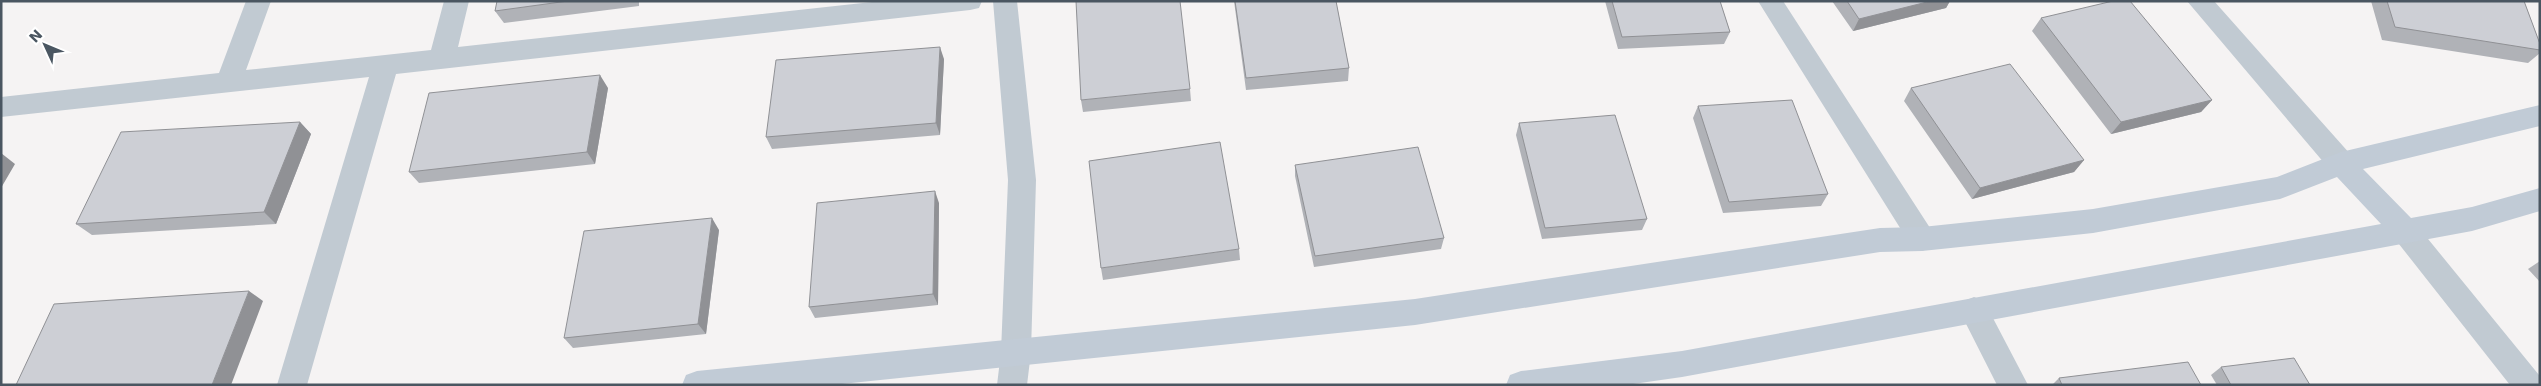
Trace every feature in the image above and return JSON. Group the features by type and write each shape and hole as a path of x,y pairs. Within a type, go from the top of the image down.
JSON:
{"street":[{"path":"229,82 259,1"},
{"path":"442,58 458,1"},
{"path":"1,106 970,1"},
{"path":"1005,1 1022,180 1016,352 1012,385"},
{"path":"1770,1 1922,238"},
{"path":"2199,1 2342,163 2405,231 2528,385"},
{"path":"292,385 386,64"},
{"path":"697,385 1415,312 1880,240 1922,238 2093,221 2280,188 2342,163 2540,115"},
{"path":"1521,385 1682,364 2472,219 2540,199"},
{"path":"1974,310 2013,385"}],"building":[{"path":"497,1 568,1 495,11"},
{"path":"1076,1 1180,1 1190,89 1081,100"},
{"path":"1235,1 1336,1 1349,68 1246,78"},
{"path":"1612,1 1720,1 1730,32 1622,37"},
{"path":"1847,1 1931,1 1859,19"},
{"path":"2113,1 2130,1 2212,100 2121,122 2041,18"},
{"path":"2387,1 2524,1 2540,44 2540,50 2395,27"},
{"path":"940,47 936,123 766,137 776,60"},
{"path":"2010,64 2084,160 1980,188 1911,88"},
{"path":"600,75 587,152 409,172 429,93"},
{"path":"1792,100 1828,194 1729,202 1698,106"},
{"path":"1615,115 1647,219 1545,228 1519,123"},
{"path":"300,122 264,212 76,224 121,132"},
{"path":"1220,142 1239,249 1101,268 1089,161"},
{"path":"1418,147 1444,238 1315,256 1295,165"},
{"path":"935,191 933,294 809,307 817,203"},
{"path":"712,218 698,324 564,338 584,231"},
{"path":"249,291 212,385 16,385 54,304"},
{"path":"2294,358 2310,385 2231,385 2221,367"},
{"path":"2188,362 2201,385 2062,385 2059,378"}]}
